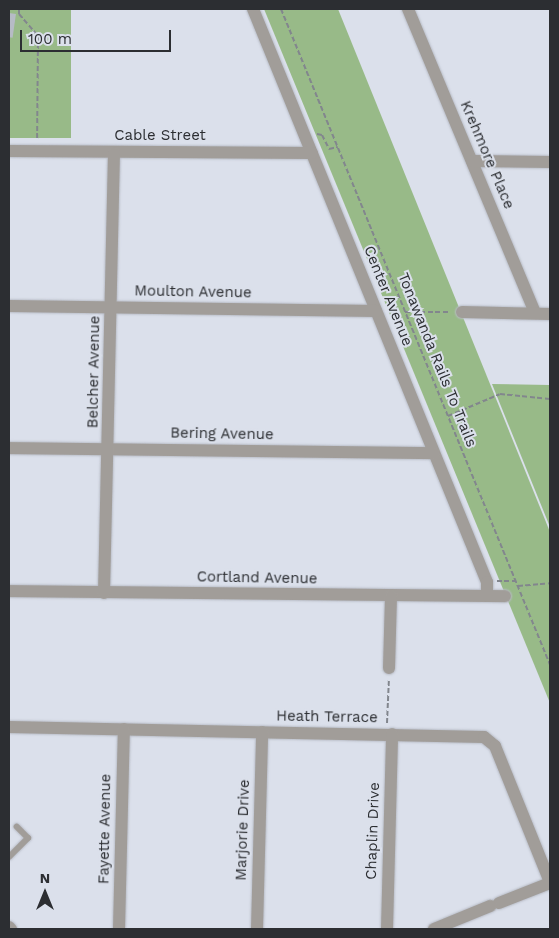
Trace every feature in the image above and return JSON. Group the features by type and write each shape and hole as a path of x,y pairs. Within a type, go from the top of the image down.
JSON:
{"street":[{"name":"Center Avenue","path":"253,9 487,582 487,596"},
{"name":"Krehmore Place","path":"408,9 535,313"},
{"name":"Cable Street","path":"9,151 312,153"},
{"name":"Belcher Avenue","path":"104,593 112,308 114,153"},
{"path":"472,161 550,162"},
{"name":"Moulton Avenue","path":"9,306 376,311"},
{"path":"462,312 550,314"},
{"name":"Bering Avenue","path":"9,448 434,453"},
{"name":"Cortland Avenue","path":"9,591 505,596"},
{"path":"389,668 391,596"},
{"name":"Heath Terrace","path":"9,727 477,735 491,741 495,746 550,883"},
{"name":"Fayette Avenue","path":"119,929 124,729"},
{"name":"Marjorie Drive","path":"257,929 262,732"},
{"name":"Chaplin Drive","path":"387,929 389,734"},
{"path":"434,929 550,883"}],"lane":[{"path":"9,856 28,838 17,827"}],"path":[{"path":"19,9 19,14 38,36 37,144"},
{"name":"Tonawanda Rails To Trails","path":"281,9 550,665"},
{"path":"314,134 322,135 330,149 338,147"},
{"path":"405,312 462,312"},
{"path":"448,416 500,394 550,400"},
{"path":"493,582 515,580"},
{"path":"517,586 550,583"},
{"path":"389,668 389,734"}],"green space":[{"path":"9,9 71,9 71,138 9,138"},
{"path":"264,9 338,9 550,532 550,703"},
{"path":"492,384 550,385 550,527"}],"building":[{"path":"9,13 16,14 13,38 9,37"}]}
